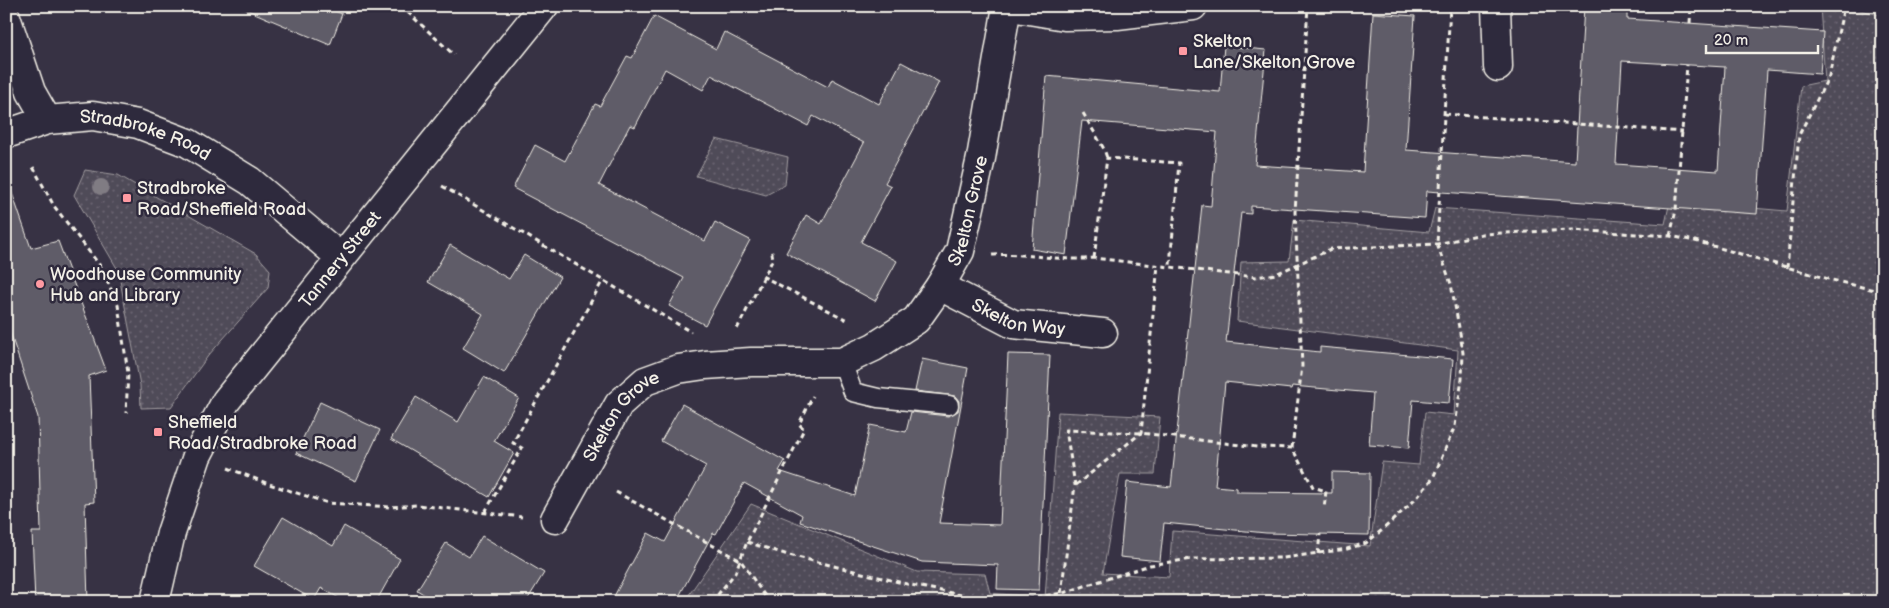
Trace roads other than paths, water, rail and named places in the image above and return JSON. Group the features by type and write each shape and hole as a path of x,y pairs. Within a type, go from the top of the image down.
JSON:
{"street":[{"name":"Tannery Street","path":"155,602 171,533 197,456 226,401 340,257 544,6"},
{"path":"1011,7 1065,16 1117,15 1194,6"},
{"path":"1496,6 1498,67"},
{"name":"Skelton Grove","path":"555,519 619,404 645,381 678,369 705,365 751,362 842,362 874,347 916,320 940,286 960,250 981,158 1011,7"},
{"path":"6,17 30,92 47,120"},
{"name":"Stradbroke Road","path":"6,134 47,120 93,116 138,124 188,143 250,181 340,257"},
{"name":"Skelton Way","path":"940,286 1013,324 1103,333"}],"lane":[{"path":"842,362 853,392 878,398 949,405"}],"place":[{"name":"Skelton Lane/Skelton Grove","path":"1183,51"},
{"name":"Stradbroke Road/Sheffield Road","path":"127,198"},
{"name":"Woodhouse Community Hub and Library","path":"40,284"},
{"name":"Sheffield Road/Stradbroke Road","path":"158,432"}]}
